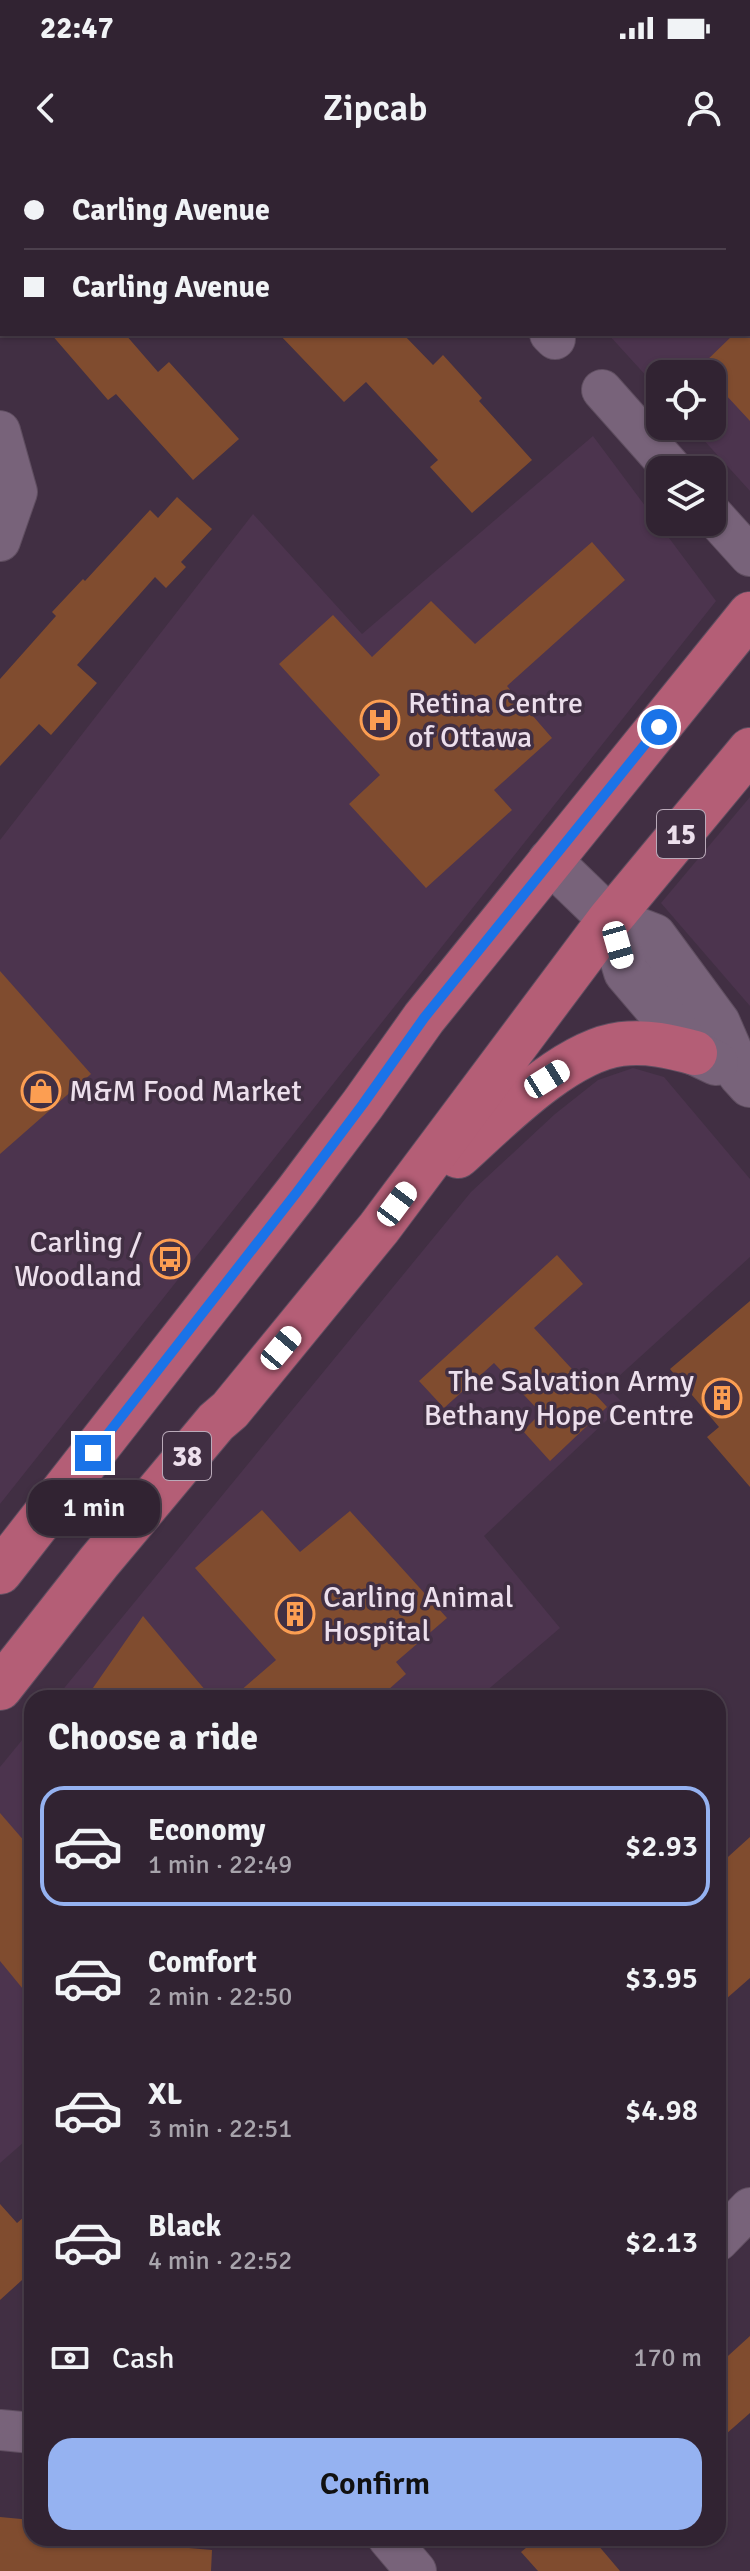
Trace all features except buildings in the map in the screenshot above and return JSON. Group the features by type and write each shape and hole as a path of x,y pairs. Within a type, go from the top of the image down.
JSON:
{"main road":[{"path":"745,1080 718,1023 654,936 610,919 550,861 750,614"},
{"name":"15","path":"610,919 750,750"},
{"name":"38","path":"0,1572 297,1192 424,1018 550,861"},
{"path":"610,919 626,972 695,1053"},
{"name":"38","path":"0,1688 99,1562 379,1228 610,919"},
{"path":"379,1228 547,1079 599,1050 619,1044 667,1045 695,1053 745,1080"}],"street":[{"path":"602,390 661,456"},
{"path":"0,431 17,492 0,541"},
{"path":"726,529 750,556"},
{"path":"726,2233 750,2208"},
{"path":"0,2430 24,2432"},
{"path":"395,2546 416,2571"}],"shaded area":[{"path":"610,336 750,336 750,491 726,465 726,456 718,456 704,440 726,440 726,360 646,360 646,376"},
{"path":"593,436 646,507 646,536 668,536 716,601 0,1504 0,840 253,514 362,634"},
{"path":"750,797 750,1006 661,903"},
{"path":"633,1068 664,1077 750,1179 750,1257 607,1387 624,1404 484,1536 560,1628 487,1690 63,1690 471,1192 555,1114 598,1080"},
{"path":"24,1738 24,2142 0,2163 0,1767"}],"place":[{"name":"Retina Centre of Ottawa","path":"380,720"},
{"name":"M&M Food Market","path":"41,1091"},
{"name":"Carling / Woodland","path":"170,1259"},
{"name":"The Salvation Army Bethany Hope Centre","path":"722,1398"},
{"name":"Carling Animal Hospital","path":"295,1614"}],"route":[{"path":"93,1453 297,1192 424,1018 659,727"}]}
